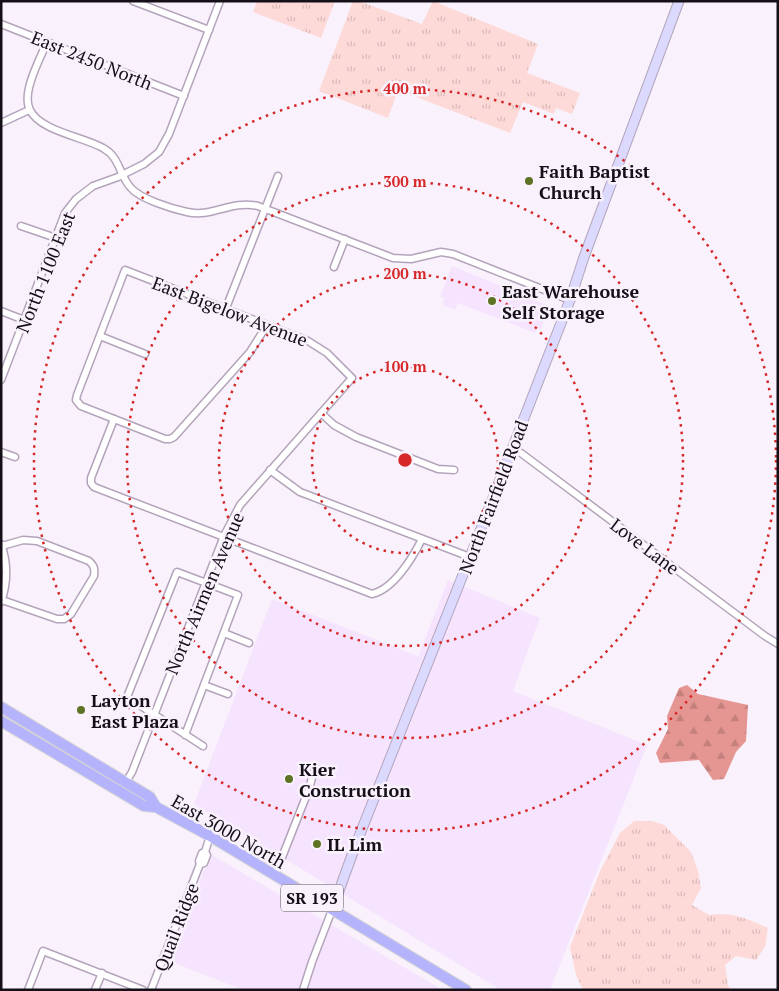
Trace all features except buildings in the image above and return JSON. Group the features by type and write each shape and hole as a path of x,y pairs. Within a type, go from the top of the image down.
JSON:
{"main road":[{"name":"North Fairfield Road","path":"332,910 356,844 570,300 584,256 678,1"},
{"name":"East 3000 North","path":"1,707 150,797 156,807"},
{"path":"1,714 51,743 71,750"},
{"name":"East 3000 North","path":"1,722 144,806 156,807 210,836 466,990"}],"street":[{"path":"133,1 209,30"},
{"name":"North 1100 East","path":"1,380 65,214 76,199 93,186 144,164 158,152 169,134 220,1"},
{"name":"East 2450 North","path":"1,24 184,96"},
{"path":"47,42 26,99 29,110 35,119 45,125 104,148 114,156 130,188 135,192 176,209 199,213 243,204 265,208 393,258 401,259 441,252 453,254 570,300"},
{"path":"1,123 29,110"},
{"path":"226,308 278,176"},
{"path":"21,226 56,238"},
{"path":"334,267 345,239"},
{"name":"East Bigelow Avenue","path":"100,336 126,270 308,340 321,348 352,378"},
{"path":"1,311 24,320"},
{"path":"145,354 100,336 76,400 78,404 114,419 165,439 170,439 250,352 267,325"},
{"name":"North Airmen Avenue","path":"126,782 132,772 204,583 224,536 240,505 352,378"},
{"path":"321,413 334,425 356,437 438,469 454,470"},
{"path":"114,419 91,483 94,486 372,594 377,593 405,569 422,539"},
{"name":"Love Lane","path":"512,450 521,453 778,644"},
{"path":"1,452 15,457"},
{"path":"270,470 300,492 470,557"},
{"path":"24,540 37,541 89,561 94,566 94,576 70,614 64,619 57,619 2,601 6,573 5,555 2,545 24,540"},
{"path":"185,734 238,595 177,572 127,697 203,746"},
{"path":"224,633 248,642"},
{"path":"204,685 228,694"},
{"path":"275,876 309,789 315,767"},
{"name":"Quail Ridge","path":"151,990 200,864 198,861 202,853 205,852 210,836"},
{"name":"North Fairfield Road","path":"303,990 332,910"},
{"path":"28,990 43,951 143,990"},
{"path":"95,990 102,974"}],"shaded area":[{"name":"East Warehouse Self Storage","path":"452,266 550,306 541,329 537,328 535,333 458,303 455,310 442,305 445,298 440,297"},
{"path":"448,580 540,618 513,691 647,745 550,990 501,990 194,804 272,599 418,656"},
{"path":"210,854 443,990 243,990 169,961"}],"green space":[{"path":"257,1 335,1 321,38 253,12"},
{"path":"353,1 359,1 422,24 433,1 538,44 527,73 580,93 572,114 556,108 554,114 523,102 510,133 398,90 388,118 319,91"},
{"path":"687,685 698,694 748,705 746,741 736,752 724,779 713,780 699,760 660,763 656,753 668,729 667,716 679,688"},
{"path":"634,821 652,821 664,825 691,852 698,871 701,888 692,905 709,915 732,915 768,928 765,947 756,960 736,956 725,965 728,985 731,990 583,990 576,975 570,947 600,871 620,833"}],"place":[{"name":"Faith Baptist Church","path":"529,181"},
{"name":"East Warehouse Self Storage","path":"492,301"},
{"name":"Layton East Plaza","path":"81,710"},
{"name":"Kier Construction","path":"289,779"},
{"name":"IL Lim","path":"317,844"}]}
